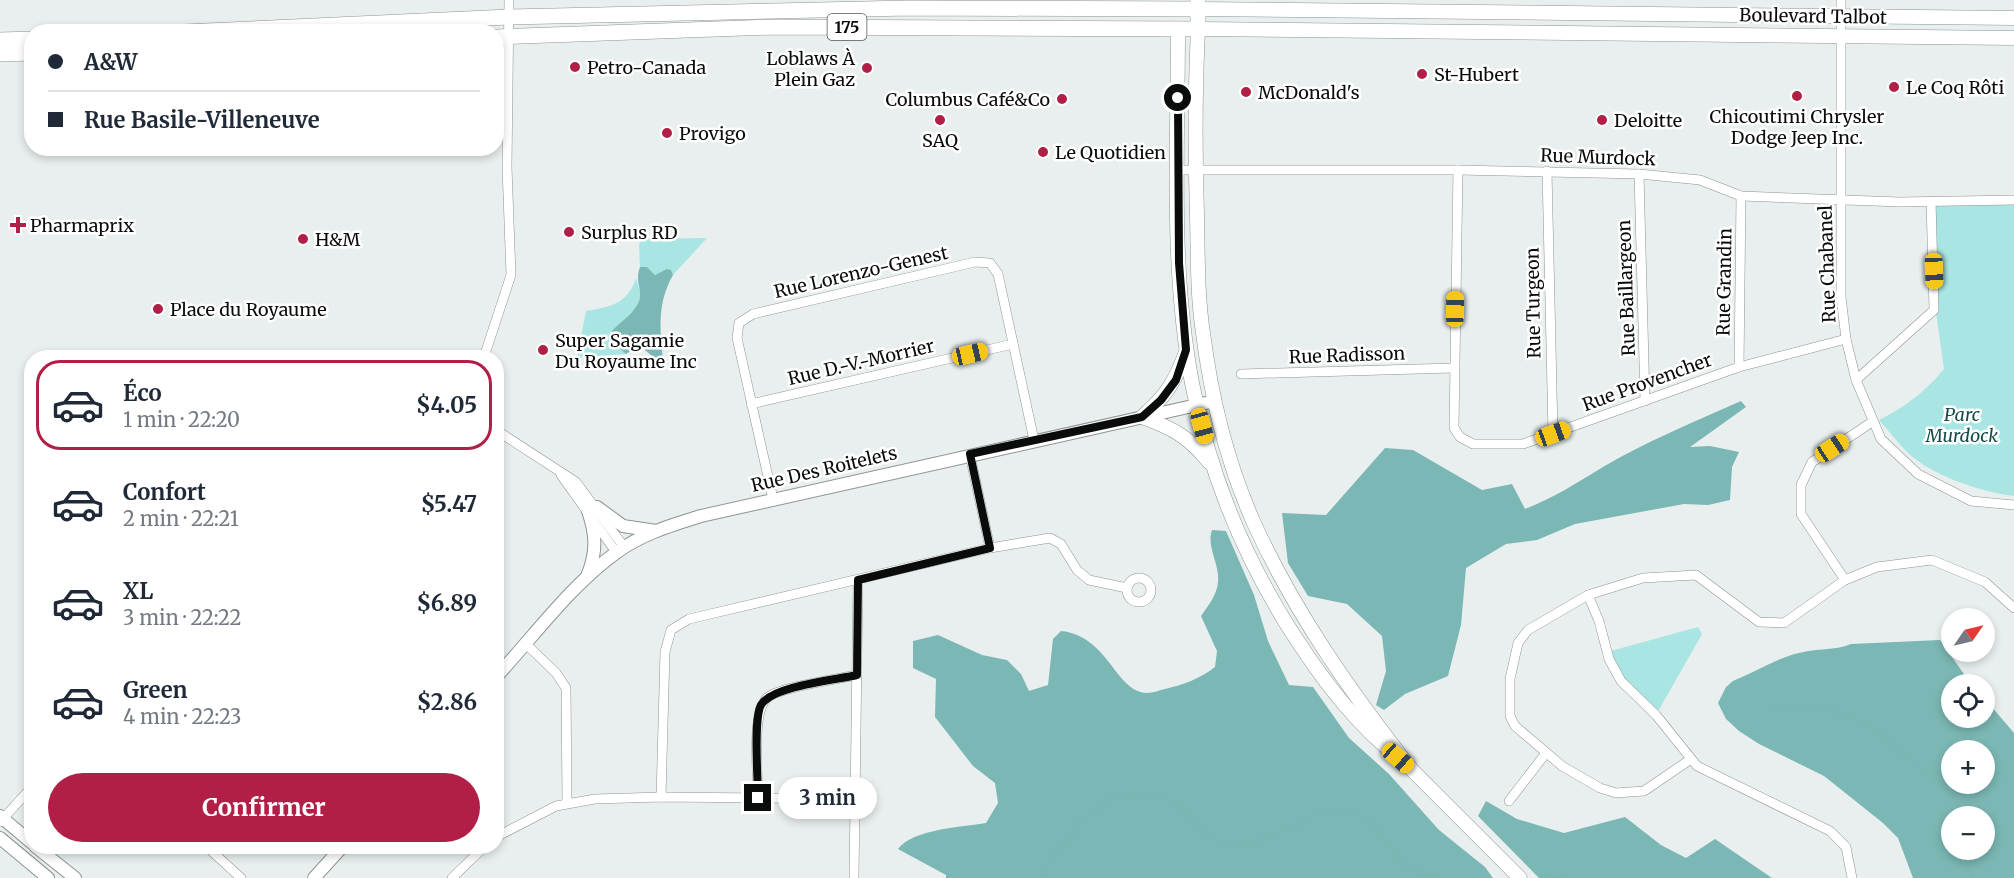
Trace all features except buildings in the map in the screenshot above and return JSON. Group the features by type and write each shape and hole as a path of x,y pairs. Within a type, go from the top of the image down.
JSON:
{"main road":[{"name":"Boulevard Talbot","path":"357,24 509,17 1178,4 2014,18"},
{"path":"1178,4 1179,263 1186,350 1213,466 1246,549 1269,595 1298,641 1335,692 1373,736 1411,769 1520,878"},
{"path":"1198,5 1196,170 1202,331 1215,401 1235,472 1253,520 1279,574 1310,630 1349,689 1411,769"},
{"name":"Boulevard Talbot","path":"504,36 774,27 2014,38"},
{"path":"0,40 24,39"},
{"path":"0,54 24,53"},
{"path":"1186,350 1176,380 1161,400 1142,417 1175,429 1197,447 1213,466"}],"street":[{"path":"504,31 509,17 509,0"},
{"name":"Rue Chabanel","path":"1841,0 1841,297 1846,339 1856,380 1881,439 1918,474 1971,501 2014,505"},
{"path":"486,350 511,275 504,88"},
{"name":"Rue Murdock","path":"1178,170 1458,170 1639,174 1700,180 1741,196 1841,201 2014,200"},
{"path":"1453,368 1458,170"},
{"name":"Rue Turgeon","path":"1546,171 1553,434"},
{"name":"Rue Baillargeon","path":"1639,174 1645,401"},
{"name":"Rue Grandin","path":"1740,367 1741,196"},
{"path":"1856,380 1934,310 1931,201"},
{"name":"Rue Lorenzo-Genest","path":"773,500 736,329 744,317 975,262 983,261 995,267 1034,440"},
{"name":"Rue Provencher","path":"1453,368 1454,428 1460,437 1473,444 1523,444 1740,367 1846,339"},
{"name":"Rue D.-V.-Morrier","path":"751,404 1013,344"},
{"name":"Rue Radisson","path":"1241,374 1453,368"},
{"name":"Rue Des Roitelets","path":"504,668 587,576 620,550 656,531 701,516 1215,401"},
{"path":"1845,580 1801,514 1801,485 1812,462 1872,422"},
{"path":"504,435 549,462 592,509 620,550"},
{"path":"970,454 990,548"},
{"path":"592,509 623,526 656,531"},
{"path":"587,576 596,549 592,509"},
{"path":"661,796 664,652 671,630 689,619 990,548 1042,539 1056,539 1077,570 1089,580 1127,588"},
{"path":"1691,759 1644,791 1616,793 1600,788 1546,753 1515,726 1510,716 1510,679 1518,643 1528,630 1588,595 1643,578 1696,575 1759,622 1784,623 1845,580 1877,567 1932,560 1985,582 2014,608"},
{"path":"854,878 858,580"},
{"path":"1588,595 1599,621 1609,658 1621,681 1656,715 1697,766 1830,831 1846,847 1852,878"},
{"path":"526,644 556,673 566,688 567,802"},
{"path":"758,798 758,714 766,699 779,692 857,675"},
{"path":"1509,801 1546,753"},
{"path":"24,795 1,819 24,838"},
{"path":"504,832 542,811 567,802 661,796 854,799"},
{"path":"0,838 48,878"},
{"path":"44,854 75,878"},
{"path":"215,854 241,878"},
{"path":"314,878 336,854"},
{"path":"452,878 477,854"}],"green space":[{"name":"Parc Murdock","path":"2014,202 2014,496 1987,491 1929,468 1907,452 1879,420 1914,398 1944,369 1933,291 1931,205"},
{"path":"707,238 673,275 671,270 655,275 647,267 640,267 639,244 643,239"},
{"path":"636,278 641,295 636,308 612,331 616,345 626,354 577,358 586,311 617,303 628,294"},
{"path":"1698,627 1702,634 1656,715 1621,681 1607,652"}],"shaded area":[{"path":"640,267 647,267 655,275 667,269 671,270 673,275 662,306 663,359 659,362 639,345 626,354 616,345 612,331 639,302"},
{"path":"1741,401 1746,407 1690,447 1710,446 1739,452 1732,467 1730,500 1708,505 1684,504 1575,524 1537,540 1506,544 1466,568 1461,625 1448,676 1405,694 1384,710 1376,705 1386,671 1382,636 1347,604 1308,596 1288,563 1282,513 1326,515 1385,448 1413,450 1482,490 1512,484 1525,509 1671,432"},
{"path":"1212,530 1226,531 1254,595 1268,641 1289,685 1313,687 1349,738 1389,774 1439,830 1485,867 1493,878 946,878 946,875 898,849 905,842 926,833 986,823 998,803 995,783 973,766 935,717 936,679 913,668 913,641 938,635 982,655 1007,660 1021,674 1029,691 1048,685 1053,639 1061,631 1077,635 1090,643 1127,684 1136,690 1149,693 1185,683 1204,675 1215,667 1217,651 1201,616 1214,596 1218,582 1211,543"},
{"path":"1940,640 1941,662 1956,662 1964,674 1941,674 1941,728 1995,728 1995,711 2014,733 2014,878 1913,878 1898,838 1883,823 1824,776 1759,744 1726,719 1718,703 1726,687 1733,681 1791,655 1851,644"},
{"path":"1486,801 1517,819 1564,833 1625,817 1661,845 1686,858 1715,839 1772,878 1539,878 1478,816"}],"waterway":[{"path":"1771,706 1842,713 1875,730 1955,796 1958,806"},
{"path":"1039,878 1057,851 1073,837 1081,819 1093,815 1106,800 1146,794 1159,796 1171,802 1207,833 1228,843 1248,843 1277,832 1293,829 1312,815 1324,810 1361,816 1371,822 1400,861 1409,869 1441,878"},
{"path":"1967,860 1973,878"},
{"path":"1538,875 1562,878"}],"place":[{"name":"Petro-Canada","path":"575,67"},
{"name":"Loblaws À Plein Gaz","path":"867,68"},
{"name":"St-Hubert","path":"1422,74"},
{"name":"Le Coq Rôti","path":"1894,87"},
{"name":"McDonald's","path":"1246,92"},
{"name":"Chicoutimi Chrysler Dodge Jeep Inc.","path":"1797,96"},
{"name":"Columbus Café&Co","path":"1062,99"},
{"name":"SAQ","path":"940,120"},
{"name":"Deloitte","path":"1602,120"},
{"name":"Provigo","path":"667,133"},
{"name":"Le Quotidien","path":"1043,152"},
{"name":"Pharmaprix","path":"18,225"},
{"name":"Surplus RD","path":"569,232"},
{"name":"H&M","path":"303,239"},
{"name":"Place du Royaume","path":"158,309"},
{"name":"Super Sagamie Du Royaume Inc","path":"543,350"}],"route":[{"path":"758,798 758,714 766,699 779,692 857,675 858,580 990,548 970,454 1142,417 1161,400 1176,380 1186,350 1179,263 1178,98"}]}
